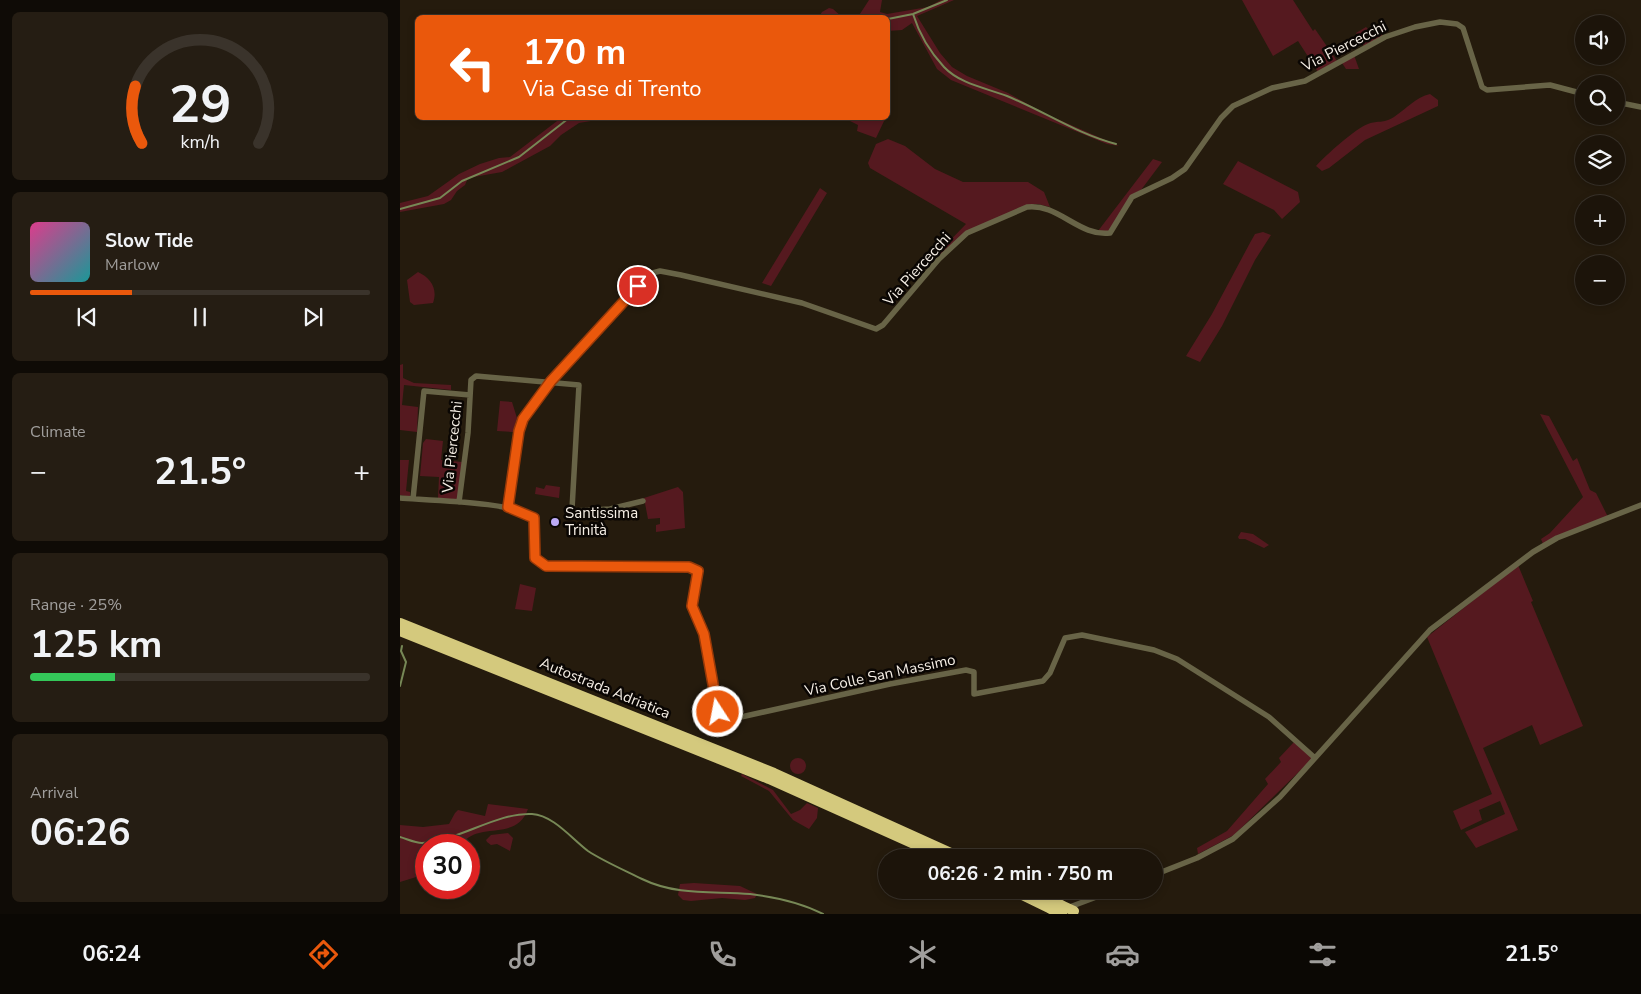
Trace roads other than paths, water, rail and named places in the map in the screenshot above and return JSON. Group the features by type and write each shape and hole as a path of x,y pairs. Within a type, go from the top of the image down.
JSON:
{"highway":[{"name":"Autostrada Adriatica","path":"400,623 774,773 942,849"},
{"name":"Autostrada Adriatica","path":"400,631 769,779 924,849"},
{"path":"1029,899 1051,911 1061,910 1076,913"},
{"path":"1044,899 1061,910"}],"street":[{"name":"Via Piercecchi","path":"508,507 519,431 523,419 551,381 649,274 660,271 802,303 876,329 884,325 939,259 967,233 1027,207 1037,206 1046,208 1097,233 1110,233 1132,197 1172,178 1185,168 1221,118 1233,106 1272,88 1305,81 1385,37 1415,27 1448,22 1463,28 1482,87 1487,90 1550,85 1575,92"},
{"path":"1625,104 1641,108"},
{"name":"Via Piercecchi","path":"459,502 471,380 476,376 551,381"},
{"path":"551,381 575,383 579,385 580,389 572,509 574,512 594,511 643,501"},
{"name":"Via Piercecchi","path":"413,499 424,391 470,394"},
{"path":"400,498 508,507"},
{"path":"1163,871 1196,858 1233,839 1280,797 1430,630 1533,552 1557,538 1641,505"},
{"name":"Via Colle San Massimo","path":"508,507 534,518 535,558 546,566 689,567 698,571 692,606 704,634 716,704 724,718 732,720 890,684 966,670 974,672 974,694 1043,681 1050,673 1061,642 1068,636 1073,635 1154,650 1177,659 1269,717 1315,758"},
{"path":"1051,911 1088,899"}],"waterway":[{"path":"890,19 913,14 947,0"},
{"path":"913,14 926,42 950,73 974,85 1021,102 1102,140 1116,144"},
{"path":"400,209 440,198 462,181 519,157 566,120"},
{"path":"400,686 406,662 401,651 402,646"},
{"path":"400,837 419,843 436,841 505,817 540,815 562,828 594,855 655,884 695,892 750,894 769,897 796,903 823,914"}],"place":[{"name":"Santissima Trinità","path":"555,522"}]}
